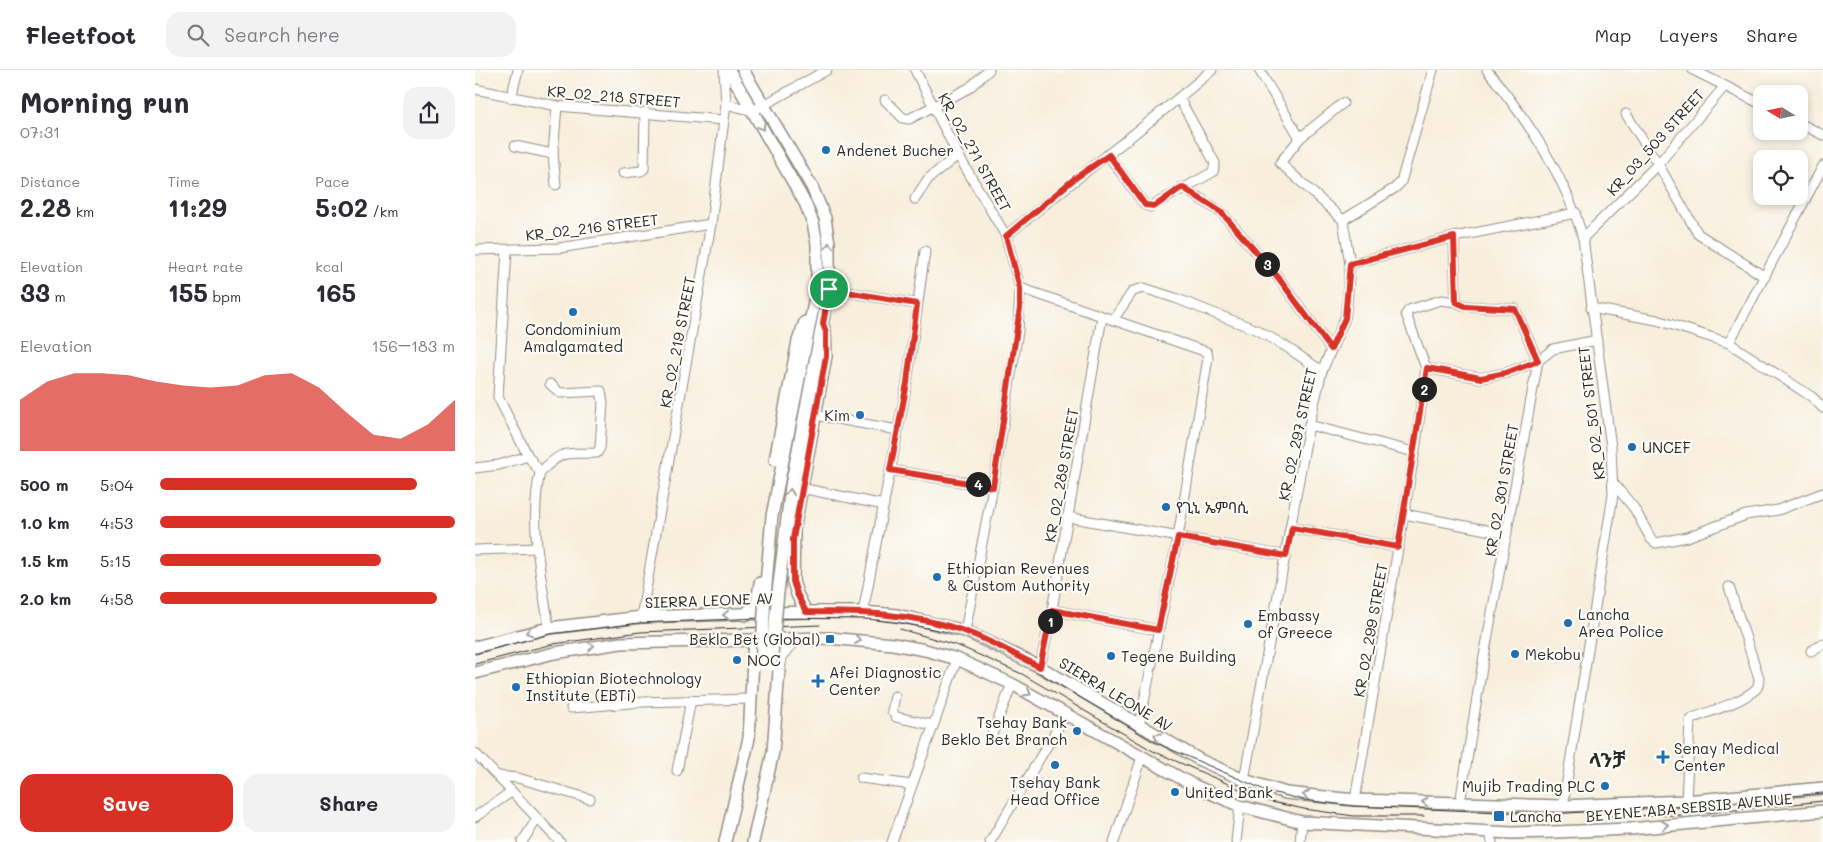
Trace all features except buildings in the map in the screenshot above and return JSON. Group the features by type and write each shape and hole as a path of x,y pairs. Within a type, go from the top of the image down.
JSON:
{"main road":[{"path":"729,70 793,179 813,223 818,260 817,287 813,310 772,516 765,596 765,751 746,842"},
{"path":"733,842 752,754 778,592 791,486 829,289 829,243 825,218 811,187 743,70"},
{"path":"745,615 757,602 767,500 798,341 802,328 813,310"},
{"path":"806,612 793,581 793,539 826,356 826,332 823,324"},
{"name":"SIERRA LEONE AV","path":"475,647 549,628 641,617 806,612 863,612 905,616 965,631 1040,667 1200,760 1244,780 1286,793 1355,800"},
{"path":"475,673 522,660 587,647 639,642 830,638 893,644 957,659 1012,684 1193,785 1240,806 1302,822"},
{"path":"753,842 773,752 780,657 795,639"},
{"path":"725,842 749,738 753,640"},
{"name":"BEYENE ABA SEBSIB AVENUE","path":"1355,800 1563,806 1687,801 1823,788"},
{"name":"BEYENE ABA SEBSIB AVENUE","path":"1302,822 1508,837 1630,829 1823,811"}],"street":[{"path":"511,98 518,70"},
{"name":"KR_02_219 STREET","path":"641,617 711,224 726,104 724,70"},
{"path":"726,104 753,111 827,70"},
{"name":"KR_02_271 STREET","path":"915,70 958,155 1006,236 1020,288 1018,331 993,487 965,631"},
{"path":"885,100 906,120 933,108 969,88 989,70"},
{"path":"1006,236 1074,179 1109,155 1212,70"},
{"path":"1259,70 1300,138"},
{"path":"1343,103 1300,138 1281,159 1282,167 1343,220 1395,188 1401,182 1433,70"},
{"name":"KR_02_501 STREET","path":"1487,70 1523,115 1538,138 1576,213 1583,238 1611,447 1614,484 1563,806"},
{"path":"1693,70 1705,72 1725,86 1753,100"},
{"name":"KR_03_503 STREET","path":"1583,238 1659,164 1725,86"},
{"name":"KR_02_218 STREET","path":"475,92 557,106 723,120"},
{"path":"1109,155 1145,205 1155,206 1182,187 1213,172 1215,168 1179,98"},
{"path":"557,106 553,154 557,184"},
{"path":"623,173 644,169 645,112"},
{"path":"1627,114 1659,164 1698,234 1765,277"},
{"path":"1808,128 1823,135"},
{"path":"515,146 553,154"},
{"path":"915,199 928,179 958,155"},
{"path":"1729,343 1823,166"},
{"path":"1182,187 1221,212 1277,276 1331,349"},
{"path":"1350,264 1454,237 1576,213"},
{"name":"KR_02_297 STREET","path":"1244,780 1292,528 1309,426 1322,371 1345,318 1350,264 1343,220"},
{"name":"KR_02_216 STREET","path":"475,250 559,248 711,224"},
{"path":"1454,237 1456,302"},
{"path":"507,250 499,397 528,456 540,472"},
{"path":"863,612 898,430 925,251"},
{"path":"1020,288 1207,352 1208,358 1178,537 1139,726"},
{"path":"1113,320 1133,291 1144,288 1257,330 1322,371"},
{"path":"829,289 917,304"},
{"path":"1538,361 1515,309 1465,306 1456,302 1441,300 1409,310 1406,314 1427,368 1481,378 1506,373 1538,361 1553,349 1597,340"},
{"path":"1591,308 1657,320 1729,343 1812,397 1823,408"},
{"name":"KR_02_289 STREET","path":"1040,667 1052,610 1102,317"},
{"name":"KR_02_301 STREET","path":"1460,803 1481,673 1538,361"},
{"name":"KR_02_299 STREET","path":"1355,800 1427,368"},
{"path":"549,628 537,548 535,509 540,472 560,454 573,452 597,453 600,448 603,402 601,390 560,393 550,384"},
{"path":"815,415 898,430"},
{"path":"1309,426 1414,452"},
{"path":"475,468 499,465 528,456"},
{"path":"890,470 993,487"},
{"path":"1614,484 1634,508 1651,539 1656,543 1687,537 1746,515 1778,510 1823,493"},
{"path":"801,488 884,504"},
{"path":"1403,514 1507,534"},
{"path":"1067,517 1286,556"},
{"path":"1292,528 1398,547"},
{"path":"475,550 537,548"},
{"path":"1687,801 1690,721 1693,718 1735,701 1756,689 1759,684 1759,678 1729,587"},
{"path":"1052,610 1158,630"},
{"path":"1811,651 1823,644"},
{"path":"892,842 957,659"},
{"path":"992,735 1012,684"},
{"path":"895,696 892,710 897,717 933,726"},
{"path":"571,708 594,704 751,699"},
{"path":"677,771 691,700"},
{"path":"991,842 1066,714"},
{"path":"475,753 560,842"},
{"path":"1113,842 1142,758"},
{"path":"498,776 518,778 590,799"},
{"path":"861,778 912,785"},
{"path":"475,817 511,792"},
{"path":"1236,842 1240,806"},
{"path":"522,842 537,819"},
{"path":"1300,842 1302,822"}],"tram line":[{"path":"475,654 550,634 640,623 761,618 868,619 961,634 1025,664 1154,742 1267,791 1304,800 1353,806 1550,814 1686,806 1823,793"},
{"path":"475,664 553,644 640,632 820,625"},
{"path":"900,629 959,646 1022,674 1153,751 1267,801 1304,809 1354,816 1424,816"},
{"path":"1611,816 1686,815 1823,801"}],"place":[{"name":"Andenet Bucher","path":"826,150"},
{"name":"Condominium Amalgamated","path":"573,312"},
{"name":"Kim","path":"860,415"},
{"name":"UNCEF","path":"1632,447"},
{"name":"የጊኒ ኤምባሲ","path":"1166,507"},
{"name":"Ethiopian Revenues & Custom Authority","path":"937,577"},
{"name":"Lancha Area Police","path":"1568,623"},
{"name":"Embassy of Greece","path":"1248,624"},
{"name":"Beklo Bet (Global)","path":"830,639"},
{"name":"Mekobu","path":"1515,654"},
{"name":"Tegene Building","path":"1111,656"},
{"name":"NOC","path":"737,660"},
{"name":"Afei Diagnostic Center","path":"818,681"},
{"name":"Ethiopian Biotechnology Institute (EBTi)","path":"516,687"},
{"name":"Tsehay Bank Beklo Bet Branch","path":"1077,731"},
{"name":"Senay Medical Center","path":"1663,757"},
{"name":"Tsehay Bank Head Office","path":"1055,765"},
{"name":"Mujib Trading PLC","path":"1605,786"},
{"name":"United Bank","path":"1175,792"},
{"name":"Lancha","path":"1499,816"}],"district":[{"name":"ላንቻ","path":"1607,759"}],"route":[{"path":"1109,155 1145,205 1155,206 1182,187 1221,212 1277,276 1331,349 1345,318 1350,264 1454,237 1456,302 1465,306 1509,307 1515,309 1538,361 1506,373 1481,378 1471,378 1427,368 1398,547 1292,528 1286,556 1178,537 1158,630 1052,610 1040,667 965,631 930,621 897,615 863,612 806,612 793,581 793,539 826,356 827,341 823,324 829,289 917,304 907,383 890,470 993,487 1020,308 1020,288 1006,236 1074,179 1109,155"}]}
